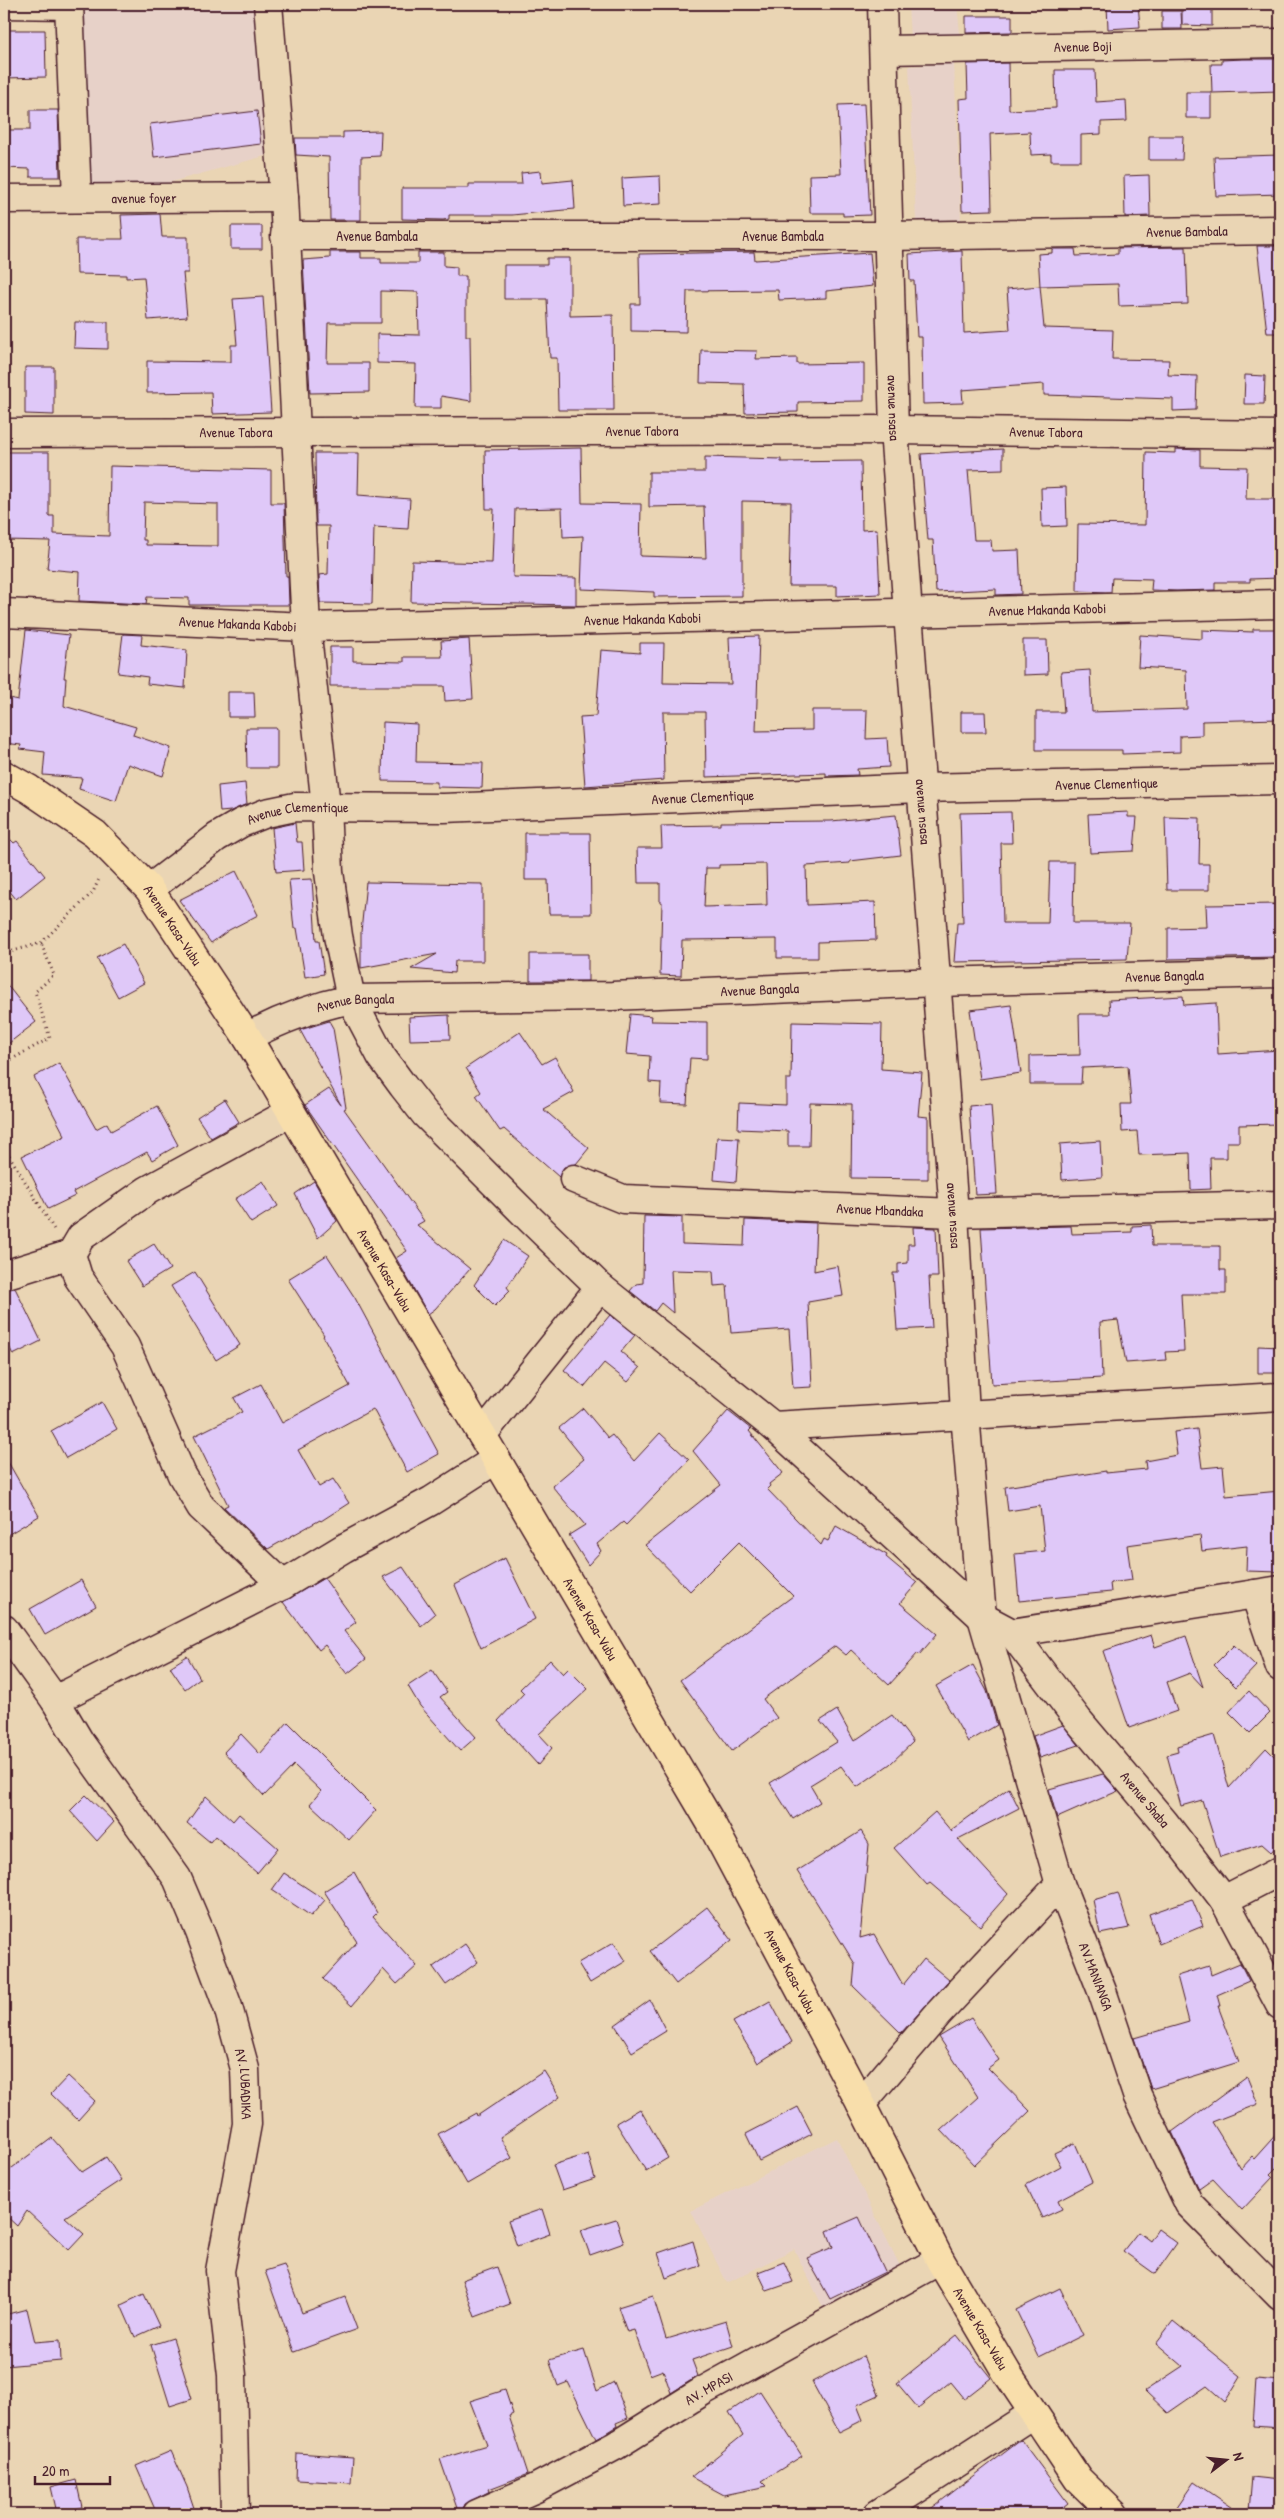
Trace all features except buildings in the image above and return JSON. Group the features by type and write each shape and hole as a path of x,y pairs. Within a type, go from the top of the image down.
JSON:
{"highway":[{"name":"Avenue Kasa-Vubu","path":"4,775 29,788 95,834 149,889 247,1037 711,1823 861,2104 940,2260 1034,2413 1078,2480 1114,2514"}],"street":[{"path":"4,4 69,4 77,198"},
{"name":"Avenue Shaba","path":"268,4 284,197 306,627 326,806 329,872 338,936 351,999 382,1056 425,1114 600,1287 773,1426 982,1617 1012,1633 1078,1720 1164,1822 1224,1900 1280,2005"},
{"name":"avenue nsasa","path":"882,4 885,50 887,236 894,430 920,788 937,982 954,1213 965,1414 982,1617"},
{"name":"Avenue Boji","path":"885,50 1280,43"},
{"name":"avenue foyer","path":"4,199 284,197"},
{"name":"Avenue Bambala","path":"285,236 887,236 1280,230"},
{"name":"Avenue Tabora","path":"4,433 894,430 1280,435"},
{"name":"Avenue Makanda Kabobi","path":"4,613 306,627 1280,604"},
{"name":"Avenue Clementique","path":"149,889 217,837 241,823 266,813 296,807 444,808 920,788 1280,780"},
{"name":"Avenue Bangala","path":"247,1037 291,1015 317,1006 351,999 612,996 937,982 1280,973"},
{"path":"4,1275 71,1254 81,1237 148,1190 291,1112"},
{"name":"Avenue Mbandaka","path":"574,1179 623,1199 954,1213 1280,1205"},
{"path":"71,1254 78,1278 125,1346 182,1475 201,1507 283,1585"},
{"path":"482,1435 600,1287"},
{"path":"773,1426 1280,1397"},
{"path":"55,1700 283,1585 344,1548 431,1501 495,1460"},
{"path":"1012,1633 1268,1592 1280,1667"},
{"name":"AV.MANIANGA","path":"982,1617 1060,1884 1102,1990 1137,2096 1189,2204 1280,2296"},
{"name":"AV. LUBADIKA","path":"4,1629 55,1700 81,1744 177,1878 200,1932 228,2007 245,2070 247,2124 220,2271 232,2375 235,2514"},
{"path":"1224,1900 1280,1871"},
{"path":"861,2104 938,2014 1060,1884"},
{"name":"AV. MPASI","path":"476,2514 536,2488 615,2446 703,2391 940,2260"},
{"path":"878,2514 1034,2413"}],"path":[{"path":"4,956 6,953 42,943 93,892 112,851"},
{"path":"4,1066 5,1062 50,1038 35,992 54,975 42,943"},
{"path":"4,1146 71,1254"}],"shaded area":[{"path":"82,4 258,4 272,154 157,186 93,186 85,173"},
{"path":"908,4 957,4 960,34 910,38"},
{"path":"954,64 961,219 916,221 909,66"},
{"path":"837,2138 901,2268 823,2307 794,2249 727,2283 691,2211"}]}
